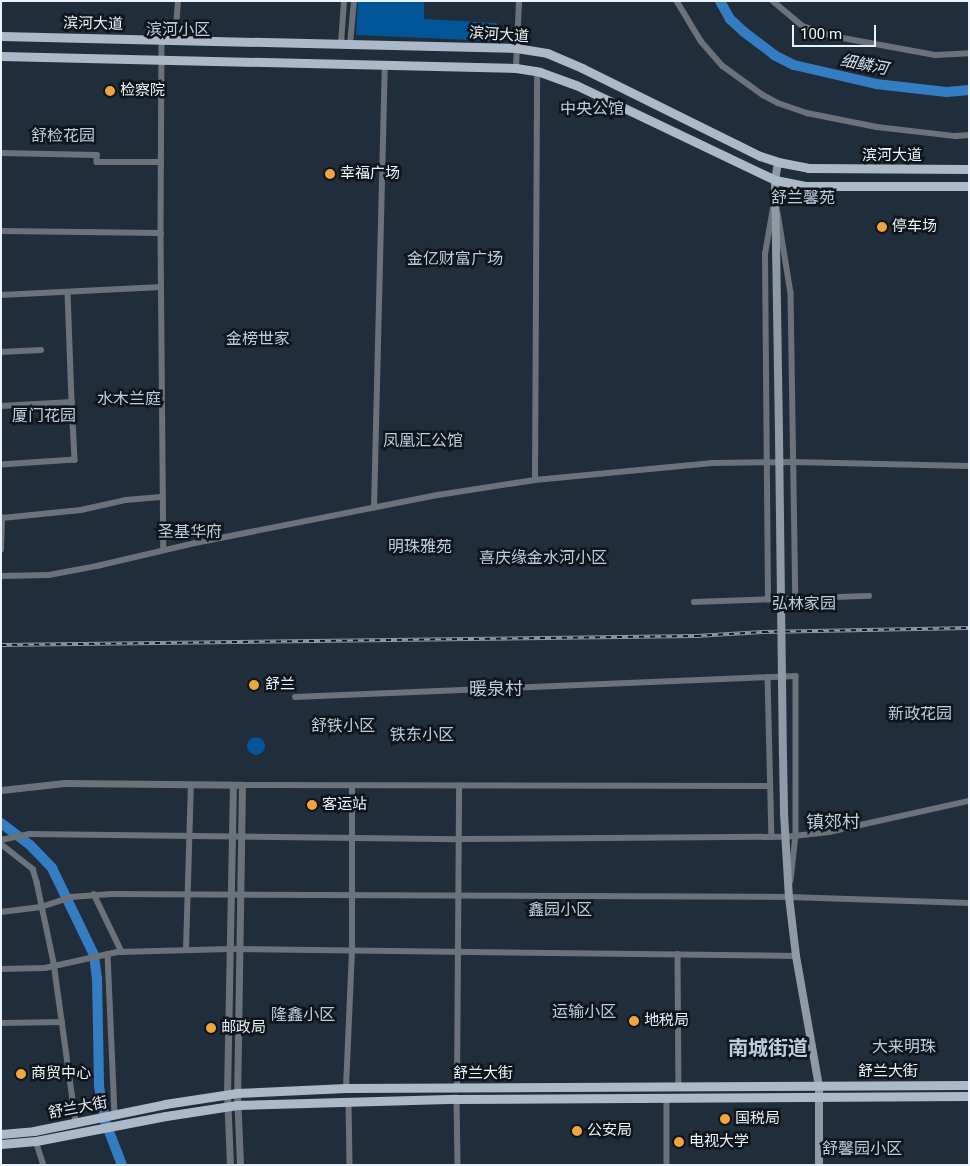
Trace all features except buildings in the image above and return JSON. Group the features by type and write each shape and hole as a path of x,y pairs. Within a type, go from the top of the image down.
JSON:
{"main road":[{"name":"滨河大道","path":"1,36 516,48 547,53 582,68 760,156 778,162 808,168 969,169"},
{"name":"滨河大道","path":"1,56 516,68 537,71 576,85 775,180 806,186 969,186"},
{"path":"778,162 775,180 785,837 789,897 796,956 819,1086 820,1165"},
{"name":"舒兰大街","path":"1,1134 34,1131 232,1093 346,1088 969,1085"},
{"name":"舒兰大街","path":"1,1144 36,1140 233,1105 458,1099 969,1096"}],"street":[{"path":"175,41 178,1"},
{"path":"344,1 346,44"},
{"path":"346,44 354,1"},
{"path":"516,68 519,1"},
{"path":"677,1 701,41 723,66 762,95 778,103 807,113 877,127 947,136 969,135"},
{"path":"774,1 803,26 832,36 936,55 969,53"},
{"path":"162,40 161,287 164,549"},
{"path":"374,508 385,65"},
{"path":"535,480 537,71"},
{"path":"1,153 97,155 96,162 162,162"},
{"path":"776,196 791,293 796,599"},
{"path":"768,600 765,254 776,196"},
{"path":"1,232 161,233"},
{"path":"1,295 161,287"},
{"path":"1,465 74,460 68,292"},
{"path":"1,352 41,350"},
{"path":"1,406 72,402"},
{"path":"1,576 49,575 97,566 164,549 374,508 535,480 712,462 969,466"},
{"path":"1,550 2,518 82,510 126,500 163,497"},
{"path":"694,602 869,596"},
{"path":"296,697 796,676 796,836 789,897"},
{"path":"768,677 772,837"},
{"path":"1,790 65,783 352,786 770,786"},
{"path":"186,950 191,785"},
{"path":"233,785 230,949 232,1093 240,1165"},
{"path":"232,1093 239,949 242,785"},
{"path":"346,1088 352,950 352,786"},
{"path":"457,1088 459,786"},
{"path":"1,840 29,834 458,839 785,837 829,832 969,801"},
{"path":"1,844 33,869 54,966 80,1121"},
{"path":"1,912 42,907 71,897 94,894 789,897 969,903"},
{"path":"94,894 122,952"},
{"path":"1,968 54,966 122,952 230,949 796,956"},
{"path":"107,954 115,1114"},
{"path":"678,954 679,1086"},
{"path":"1,1023 62,1022"},
{"path":"667,1098 667,1165"},
{"path":"458,1099 458,1165"},
{"path":"349,1101 350,1165"},
{"path":"230,1165 233,1105"},
{"path":"36,1140 44,1165"}],"shaded area":[{"path":"358,1 424,1 424,19 497,23 498,34 494,41 356,35"},
{"path":"256,737 262,740 265,746 262,752 256,755 250,752 247,746 250,740"}],"waterway":[{"name":"细鳞河","path":"720,1 730,19 744,32 774,55 794,65 876,84 947,92 969,90"},
{"path":"1,823 30,845 52,868 94,955 97,978 99,1086 105,1121 122,1165"}],"railway":[{"path":"1,645 696,636 763,632 969,628"}],"place":[{"name":"检察院","path":"110,91"},
{"name":"幸福广场","path":"330,174"},
{"name":"停车场","path":"882,227"},
{"name":"舒兰","path":"254,685"},
{"name":"客运站","path":"312,805"},
{"name":"地税局","path":"634,1021"},
{"name":"邮政局","path":"211,1028"},
{"name":"商贸中心","path":"21,1074"},
{"name":"国税局","path":"725,1119"},
{"name":"公安局","path":"577,1131"},
{"name":"电视大学","path":"679,1142"}],"district":[{"name":"滨河小区","path":"178,30"},
{"name":"中央公馆","path":"592,109"},
{"name":"舒检花园","path":"63,136"},
{"name":"舒兰馨苑","path":"803,198"},
{"name":"金亿财富广场","path":"455,259"},
{"name":"金榜世家","path":"258,339"},
{"name":"水木兰庭","path":"129,399"},
{"name":"厦门花园","path":"44,416"},
{"name":"凤凰汇公馆","path":"423,441"},
{"name":"圣基华府","path":"190,532"},
{"name":"明珠雅苑","path":"420,547"},
{"name":"喜庆缘金水河小区","path":"543,558"},
{"name":"弘林家园","path":"804,604"},
{"name":"暖泉村","path":"496,689"},
{"name":"新政花园","path":"920,714"},
{"name":"舒铁小区","path":"343,726"},
{"name":"铁东小区","path":"422,735"},
{"name":"镇郊村","path":"833,822"},
{"name":"鑫园小区","path":"560,910"},
{"name":"运输小区","path":"584,1012"},
{"name":"隆鑫小区","path":"303,1015"},
{"name":"大来明珠","path":"904,1047"},
{"name":"南城街道","path":"768,1048"},
{"name":"舒馨园小区","path":"862,1149"}]}
